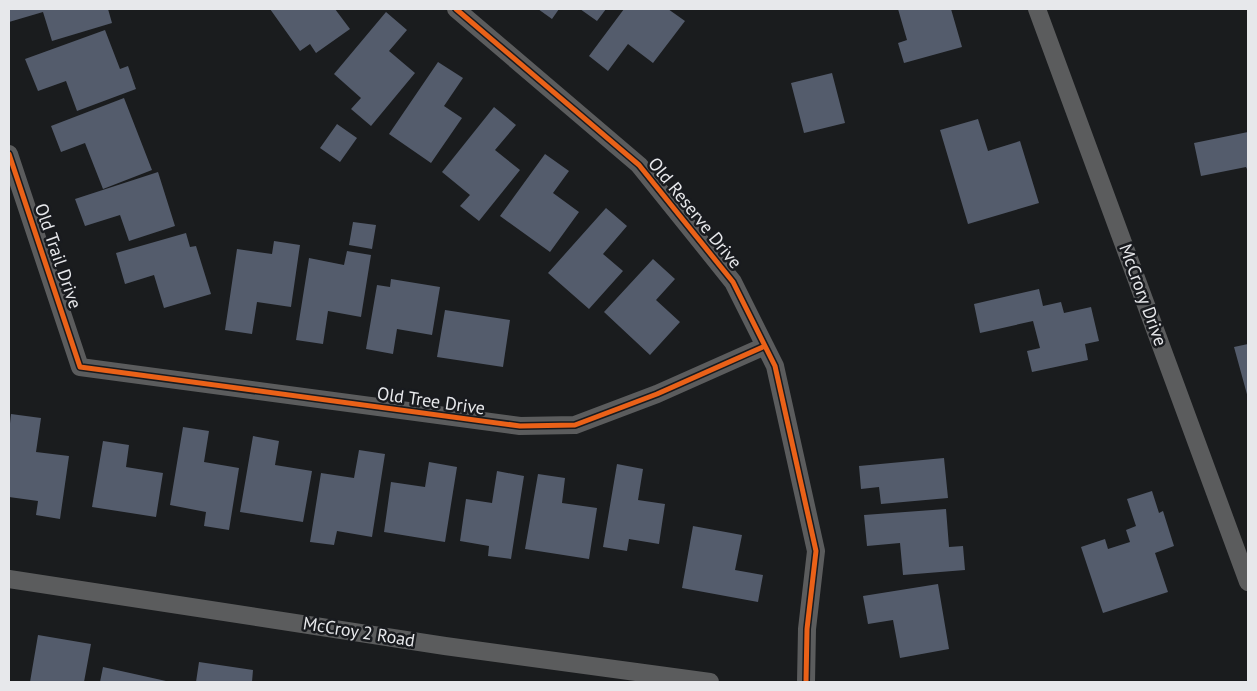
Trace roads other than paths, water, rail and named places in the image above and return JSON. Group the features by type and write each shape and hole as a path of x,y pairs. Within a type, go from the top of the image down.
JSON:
{"street":[{"name":"Old Reserve Drive","path":"456,9 638,165 733,282 775,366 816,551 807,629 806,682"},
{"name":"McCrory Drive","path":"1037,9 1248,582"},
{"name":"Old Trail Drive","path":"9,154 80,366"},
{"name":"Old Tree Drive","path":"80,366 510,425 575,425 657,394 765,346"},
{"name":"McCroy 2 Road","path":"9,579 445,646 710,682"}]}
